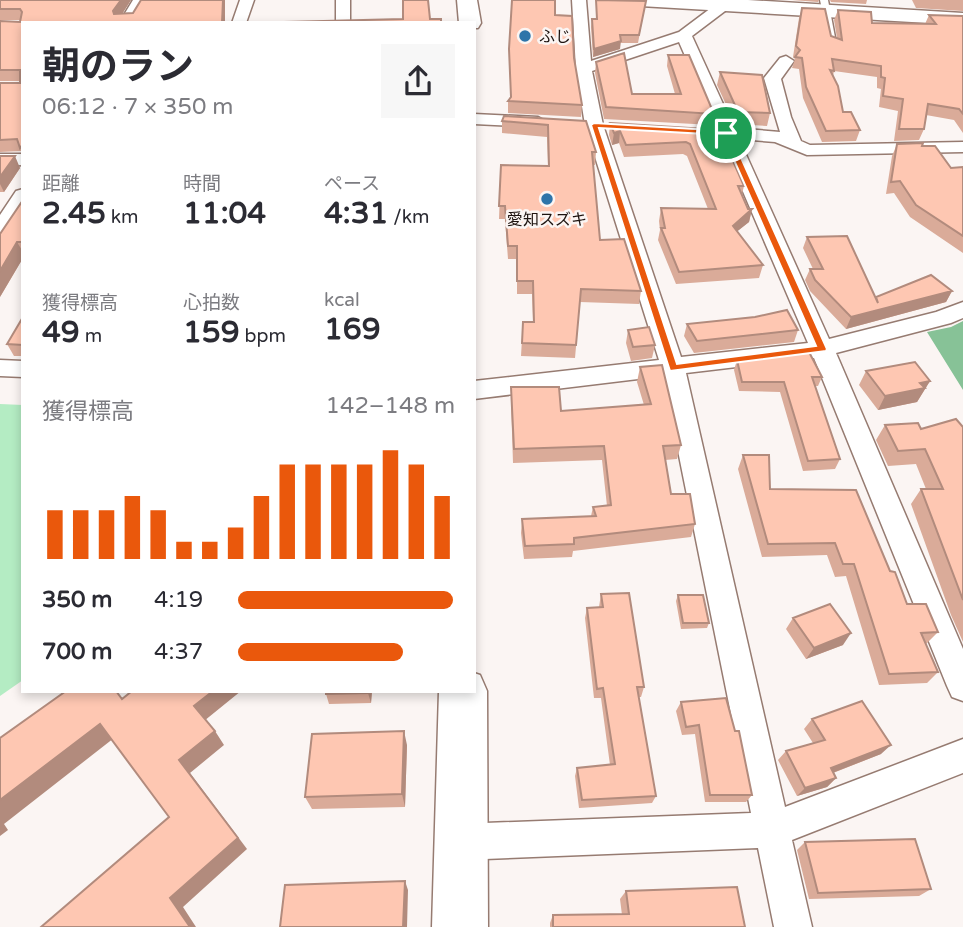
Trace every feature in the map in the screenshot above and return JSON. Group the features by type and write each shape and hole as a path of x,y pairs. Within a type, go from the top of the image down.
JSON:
{"main road":[{"path":"467,0 470,21"},
{"path":"640,0 825,5 963,19"},
{"path":"460,927 463,693"}],"street":[{"path":"127,21 140,0"},
{"path":"240,21 247,0"},
{"path":"342,21 343,0"},
{"path":"579,0 584,69 594,125 673,368 793,927"},
{"path":"584,69 764,5"},
{"path":"684,35 822,349 963,686"},
{"path":"786,61 779,74 772,78 782,117 794,144"},
{"path":"476,119 554,123"},
{"path":"700,131 779,137 807,150 963,147"},
{"path":"0,160 21,159"},
{"path":"0,230 21,198"},
{"path":"476,390 822,349 943,318 963,309"},
{"path":"0,368 21,369"},
{"path":"460,842 771,830 963,756"}],"lane":[{"path":"825,5 834,46"}],"green space":[{"path":"963,321 963,390 927,332 951,327"},
{"path":"0,404 21,405 21,681 0,696"}],"building":[{"path":"0,0 121,0 113,11 114,14 133,13 141,0 223,0 222,21 21,21 20,148 17,139 0,140 0,83 20,83 20,70 0,70 0,21 20,22 22,12 20,9 0,9"},
{"path":"403,0 428,0 430,19 441,21 326,21 403,19"},
{"path":"512,0 555,0 555,15 572,16 574,58 582,105 508,101 511,97 509,49"},
{"path":"596,0 646,1 639,35 620,35 621,41 594,49 592,19 597,19"},
{"path":"802,8 825,9 831,36 842,40 838,10 871,12 872,23 936,24 929,15 963,16 963,114 959,109 928,104 924,129 899,129 903,99 883,96 885,78 881,77 881,66 832,59 834,71 830,70 838,86 843,112 851,112 860,130 826,131 806,87 802,58 795,57 800,50 796,46"},
{"path":"624,53 632,94 681,94 668,55 689,55 714,114 606,107 596,62"},
{"path":"720,72 762,75 770,113 738,112"},
{"path":"504,116 586,121 596,152 592,152 600,240 624,239 641,291 581,289 576,345 522,343 523,322 534,322 533,281 517,281 517,246 508,246 505,206 499,206 501,165 549,166 548,125 502,121"},
{"path":"610,123 722,130 744,186 738,186 748,209 752,209 733,226 763,265 679,272 661,228 665,228 661,208 716,209 690,144 626,145 620,131 614,133"},
{"path":"923,143 922,146 935,146 951,168 963,167 963,236 916,205 900,181 891,182 897,144"},
{"path":"0,156 15,156 0,177"},
{"path":"21,203 21,242 17,242 0,271 0,234"},
{"path":"847,236 878,303 876,297 931,275 952,291 851,317 815,280 810,269 823,269 807,237"},
{"path":"787,310 798,330 697,341 687,324 755,317"},
{"path":"21,320 21,345 7,344"},
{"path":"649,327 655,345 633,347 628,330"},
{"path":"809,352 822,377 812,377 840,459 808,461 784,382 742,382 737,360"},
{"path":"915,362 930,381 920,383 925,388 885,396 866,371"},
{"path":"662,365 681,445 663,446 671,494 690,494 695,524 574,538 574,544 525,546 522,519 596,516 593,507 611,505 604,446 514,449 511,387 559,387 561,411 651,404 640,367"},
{"path":"956,419 963,427 963,600 921,489 943,489 925,449 898,451 885,425 918,423 921,429"},
{"path":"743,455 769,455 770,489 856,490 890,571 895,572 907,604 926,604 938,632 921,633 938,672 889,674 854,564 843,564 835,543 768,544"},
{"path":"629,593 644,687 637,687 656,796 582,800 577,768 615,764 603,688 597,689 587,608 603,607 601,594"},
{"path":"678,595 703,595 709,623 683,623"},
{"path":"830,604 851,633 814,648 793,618"},
{"path":"63,693 118,693 122,699 130,693 210,693 194,706 215,731 179,760 238,838 170,898 190,927 41,927 169,817 100,724 0,800 0,738"},
{"path":"726,698 735,731 739,731 752,795 710,795 699,725 686,727 681,702"},
{"path":"862,701 891,745 831,768 836,778 805,788 786,751 825,740 812,719"},
{"path":"404,731 402,794 305,797 312,734"},
{"path":"915,839 931,889 818,893 805,842"},
{"path":"405,881 403,927 280,927 285,885"},
{"path":"737,887 745,927 553,927 553,915 629,914 626,891"}],"place":[{"name":"ふじ","path":"525,36"},
{"name":"愛知スズキ","path":"547,199"}],"route":[{"path":"594,125 726,133 822,349 673,368 594,125"}]}
